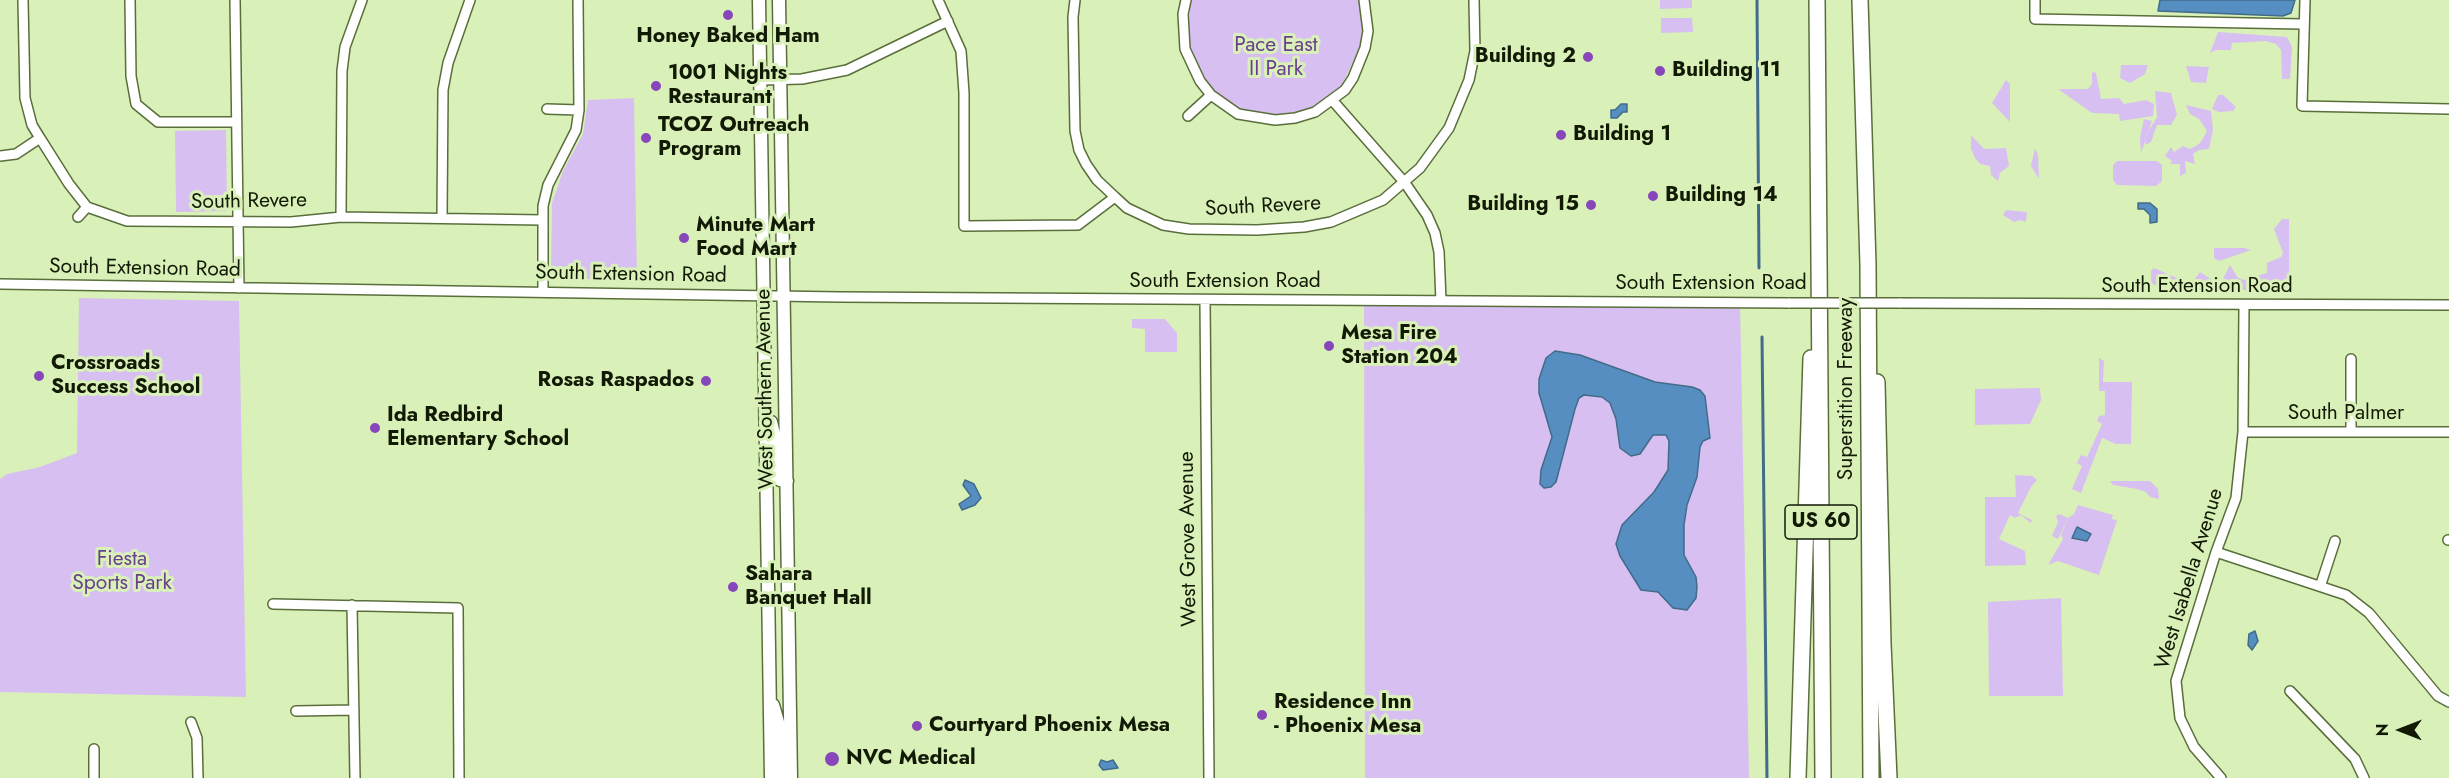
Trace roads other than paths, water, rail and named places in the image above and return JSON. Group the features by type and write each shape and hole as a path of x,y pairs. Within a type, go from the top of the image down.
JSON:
{"highway":[{"path":"1808,0 1820,167"},
{"name":"Superstition Freeway","path":"1817,0 1823,778"},
{"name":"Superstition Freeway","path":"1860,0 1868,265 1871,778"},
{"path":"1860,24 1865,0"},
{"path":"1798,778 1809,386 1819,265"},
{"path":"1868,265 1879,404 1883,633 1889,778"}],"main road":[{"name":"West Southern Avenue","path":"759,0 771,778"},
{"name":"West Southern Avenue","path":"779,0 791,778"},
{"path":"765,398 775,438 776,475 780,480 787,481"},
{"path":"768,614 789,612"},
{"path":"770,696 780,729 781,778"}],"street":[{"path":"23,0 27,112 40,138 87,207 78,217"},
{"path":"130,0 131,76 136,104 158,122 175,124 236,122"},
{"path":"235,0 239,288"},
{"path":"341,216 342,71 345,47 362,0"},
{"path":"442,218 443,90 448,63 470,0"},
{"path":"543,292 543,220 548,185 576,130 579,110 578,0"},
{"path":"938,0 961,51 964,226 1078,225 1114,196"},
{"name":"South Revere","path":"1075,0 1073,17 1075,131 1079,150 1097,180 1141,216 1163,225 1189,229 1257,230 1304,227 1331,222 1383,200 1405,183 1436,149 1460,105 1475,51 1474,0"},
{"path":"1186,0 1183,14 1185,49 1191,66 1211,95 1238,114 1275,120 1295,118 1315,112 1333,101 1353,78 1365,48 1368,31 1364,0"},
{"path":"2035,0 2035,19 2302,24"},
{"path":"2305,0 2302,24 2302,106 2449,109"},
{"path":"760,80 780,80 847,70 948,21"},
{"path":"1188,116 1211,95"},
{"path":"1333,101 1405,183 1435,233 1442,273 1442,301"},
{"path":"547,109 579,110"},
{"path":"0,156 16,154 40,138"},
{"name":"South Revere","path":"87,207 127,221 291,222 341,216 543,220"},
{"name":"South Extension Road","path":"0,284 764,296 1205,300 2244,306 2449,305"},
{"name":"West Grove Avenue","path":"1205,300 1209,778"},
{"name":"West Isabella Avenue","path":"2221,778 2194,747 2180,718 2176,681 2216,552 2236,498 2243,432 2244,306"},
{"path":"2351,359 2351,432"},
{"name":"South Palmer","path":"2243,432 2449,432"},
{"path":"2320,584 2335,541"},
{"path":"2216,552 2320,584 2346,595 2369,613 2430,688 2449,702"},
{"path":"273,604 458,608 459,778"},
{"path":"352,605 355,778"},
{"path":"2290,691 2355,759 2364,778"},
{"path":"296,711 354,710"},
{"path":"191,722 197,738 198,778"},
{"path":"94,749 94,778"}],"water":[{"path":"2160,0 2295,0 2291,13 2283,16 2158,11"},
{"path":"1621,104 1627,104 1627,112 1623,112 1617,118 1611,118 1611,110 1615,110"},
{"path":"2138,203 2150,203 2157,209 2157,222 2150,223 2150,215 2144,209 2138,209"},
{"path":"1555,351 1580,355 1655,382 1692,387 1700,390 1705,396 1710,438 1703,441 1700,447 1697,477 1687,505 1684,525 1684,555 1696,577 1697,587 1696,598 1687,610 1673,608 1658,592 1641,590 1620,556 1616,544 1622,525 1654,492 1668,470 1669,441 1666,435 1653,435 1640,454 1631,456 1620,448 1616,419 1610,403 1602,397 1584,395 1579,398 1575,409 1556,482 1551,487 1544,488 1540,484 1541,470 1552,437 1539,393 1539,379 1546,358"},
{"path":"965,480 974,484 981,498 975,505 962,510 959,504 971,496 963,485"},
{"path":"2077,527 2091,534 2087,541 2072,538"},
{"path":"2255,631 2258,641 2252,650 2248,645 2249,634"},
{"path":"1101,760 1107,762 1113,760 1118,768 1103,770 1099,765"}],"waterway":[{"path":"1757,0 1759,268"},
{"path":"1762,337 1767,778"}],"place":[{"name":"Honey Baked Ham","path":"728,15"},
{"name":"Building 2","path":"1588,57"},
{"name":"Building 11","path":"1660,71"},
{"name":"1001 Nights Restaurant","path":"656,86"},
{"name":"Building 1","path":"1561,135"},
{"name":"TCOZ Outreach Program","path":"646,138"},
{"name":"Building 14","path":"1653,196"},
{"name":"Building 15","path":"1591,205"},
{"name":"Minute Mart Food Mart","path":"684,238"},
{"name":"Mesa Fire Station 204","path":"1329,346"},
{"name":"Crossroads Success School","path":"39,376"},
{"name":"Rosas Raspados","path":"706,381"},
{"name":"Ida Redbird Elementary School","path":"375,428"},
{"name":"Sahara Banquet Hall","path":"733,587"},
{"name":"Residence Inn - Phoenix Mesa","path":"1262,715"},
{"name":"Courtyard Phoenix Mesa","path":"917,726"},
{"name":"NVC Medical","path":"832,759"}],"park label":[{"name":"Pace East II Park","path":"1276,58"},
{"name":"Fiesta Sports Park","path":"122,572"}]}
